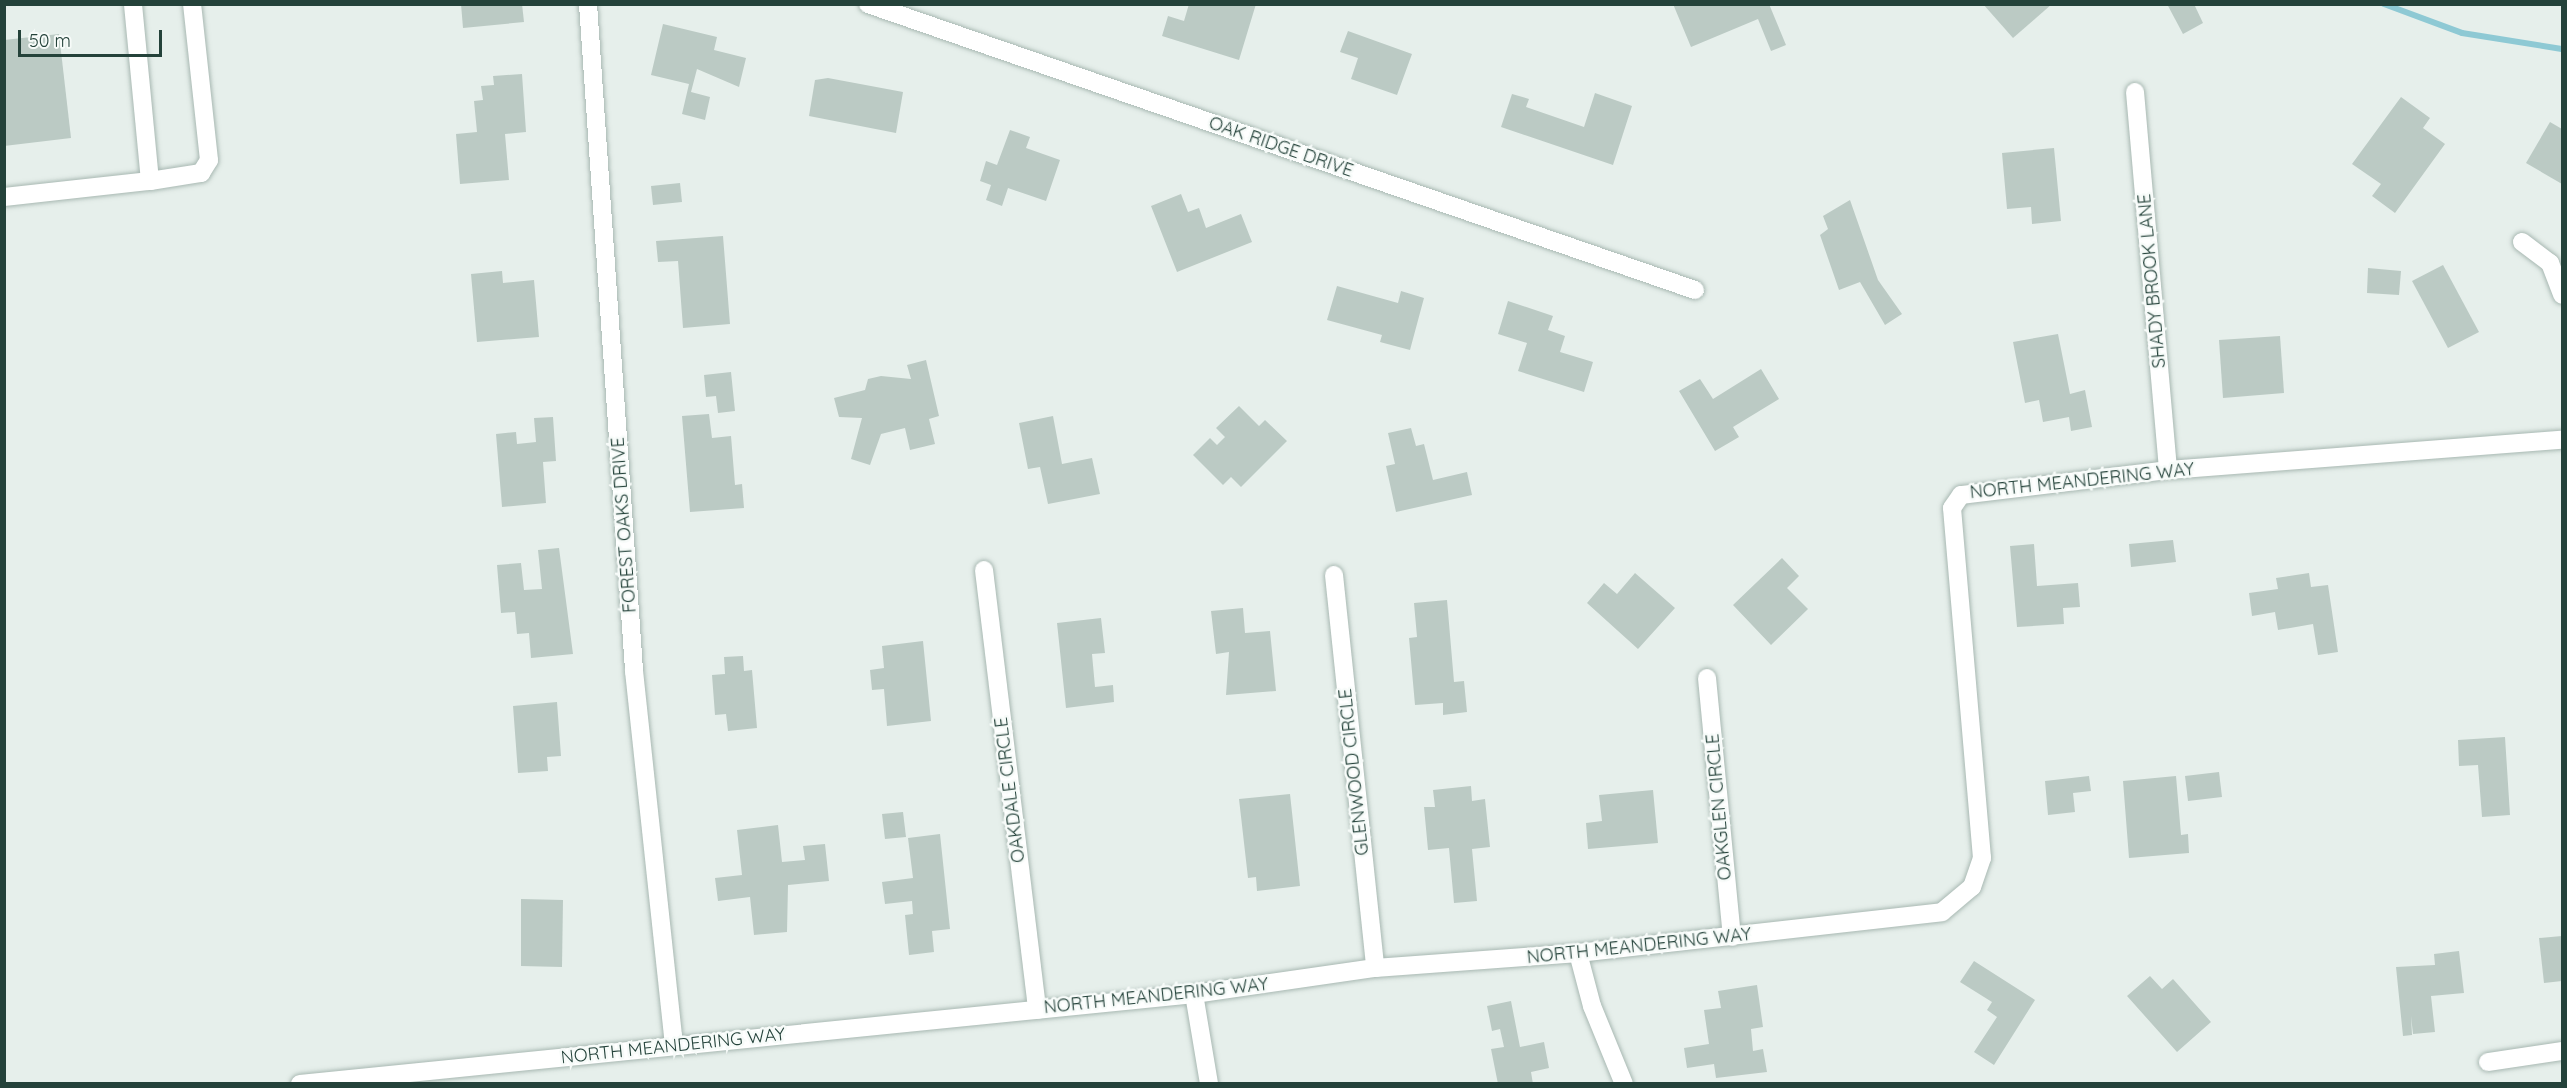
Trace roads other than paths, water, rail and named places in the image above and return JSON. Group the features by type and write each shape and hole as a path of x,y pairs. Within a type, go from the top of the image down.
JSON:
{"street":[{"path":"133,4 150,181"},
{"path":"4,197 201,173 209,160 192,4"},
{"name":"FOREST OAKS DRIVE","path":"588,4 634,671 674,1045"},
{"name":"OAK RIDGE DRIVE","path":"868,4 1695,290"},
{"name":"SHADY BROOK LANE","path":"2135,92 2168,470"},
{"path":"2522,242 2550,263 2562,295"},
{"name":"NORTH MEANDERING WAY","path":"300,1083 448,1076 674,1045 1194,994 1375,968 1578,953 1942,912 1972,887 1982,858 1952,508 1961,495 1980,490 2168,470 2562,440"},
{"name":"OAKDALE CIRCLE","path":"984,570 1037,1010"},
{"name":"GLENWOOD CIRCLE","path":"1334,575 1375,968"},
{"name":"OAKGLEN CIRCLE","path":"1707,678 1732,937"},
{"path":"1578,953 1592,1006 1624,1083"},
{"path":"1194,994 1209,1083"},
{"path":"2488,1062 2562,1051"}],"waterway":[{"path":"2384,4 2462,33 2562,49"}]}
